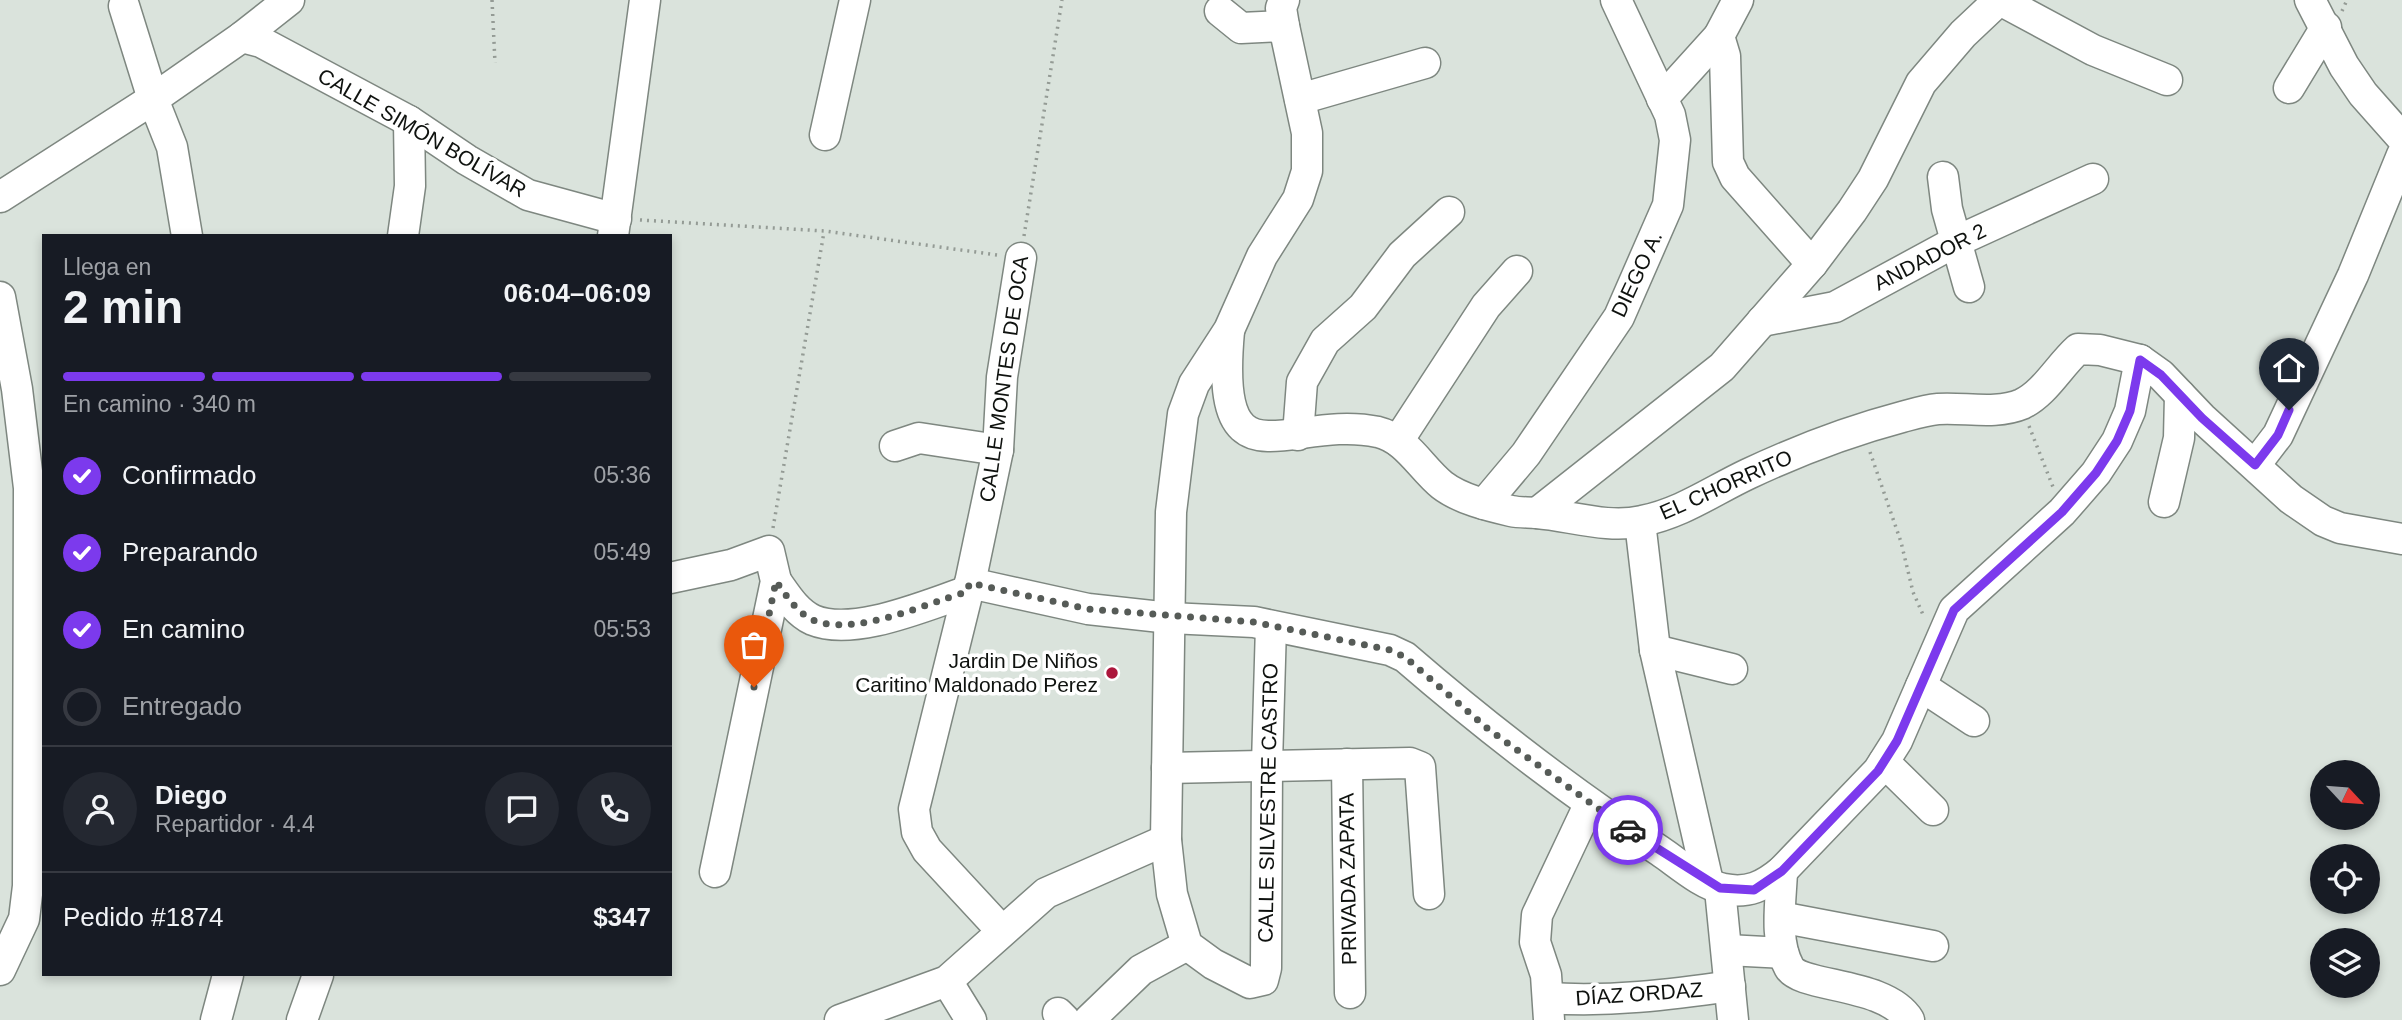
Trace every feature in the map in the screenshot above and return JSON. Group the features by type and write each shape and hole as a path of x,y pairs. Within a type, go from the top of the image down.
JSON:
{"street":[{"path":"0,197 74,152 152,99 242,37 289,0"},
{"path":"615,227 645,0"},
{"path":"825,135 855,0"},
{"path":"1662,99 1718,36 1738,0"},
{"path":"1537,513 1591,467 1652,424 1722,367 1811,264 1873,179 1921,83 1963,34 2000,0 2093,50 2167,80"},
{"path":"2310,0 2356,85 2402,138"},
{"path":"124,6 152,99 172,147 187,234"},
{"name":"DIEGO A.","path":"1484,504 1526,454 1619,317 1668,205 1675,141 1662,99 1618,7"},
{"path":"1089,1020 1140,971 1187,945 1172,894 1166,840 1171,512 1183,414 1194,384 1229,330 1262,256 1298,199 1307,171 1307,133 1287,8 1241,27 1220,11"},
{"path":"2289,88 2326,27"},
{"path":"1718,36 1725,56 1724,96 1728,162 1735,177 1811,264"},
{"name":"CALLE SIMÓN BOLÍVAR","path":"242,37 261,42 410,121 467,160 528,195 615,227"},
{"path":"1300,99 1425,63"},
{"path":"403,234 410,186 410,121"},
{"path":"2255,465 2278,435 2353,275 2402,155"},
{"path":"1943,177 1955,242 1969,286"},
{"name":"ANDADOR 2","path":"1762,321 1835,307 1955,242 2093,178"},
{"path":"1298,435 1302,382 1325,341 1363,307 1402,255 1449,212"},
{"name":"CALLE MONTES DE OCA","path":"1002,931 927,850 917,832 914,809 968,588 998,450 1002,377 1021,258"},
{"path":"1398,441 1486,306 1517,271"},
{"path":"0,297 17,389 29,488 36,641 28,886 34,919 0,970"},
{"name":"EL CHORRITO","path":"1229,330 1226,367 1231,402 1240,424 1253,434 1269,439 1357,429 1380,433 1398,441 1445,487 1484,504 1514,512 1612,522 1640,522 1697,502 1745,475 1811,446 1863,430 1938,409 1967,411 2020,404"},
{"path":"2020,404 2045,386 2061,364 2078,349 2100,350 2140,360 2161,375 2291,499 2323,521 2340,528 2402,539"},
{"path":"672,578 731,565 769,551 776,581 796,608 813,620 834,625 879,619 968,588 1088,609 1271,626 1390,650 1405,657 1488,729 1589,805 1714,885 1754,890 1782,871 1884,762 1897,741 1954,610 2062,512 2096,473 2117,441 2130,411 2140,360"},
{"path":"2164,502 2179,438 2180,395"},
{"path":"895,446 919,438 998,450"},
{"path":"1640,522 1655,650 1714,885 1727,950 1733,1020"},
{"path":"715,872 776,581"},
{"name":"CALLE SILVESTRE CASTRO","path":"1187,945 1213,964 1250,983 1263,981 1266,968 1271,626"},
{"path":"1655,650 1732,669"},
{"path":"1921,686 1973,721"},
{"path":"1884,762 1933,810"},
{"path":"1167,768 1410,763 1420,767 1429,894"},
{"name":"PRIVADA ZAPATA","path":"1347,764 1350,993"},
{"path":"1548,1009 1546,975 1535,942 1537,915 1589,805"},
{"path":"840,1020 947,981 1046,893 1166,840"},
{"path":"1782,871 1780,917 1783,953 1790,971 1802,977 1879,996 1909,1020"},
{"path":"1780,917 1933,946"},
{"path":"1727,950 1783,953"},
{"path":"216,1020 228,976"},
{"path":"306,1018 318,976"},
{"path":"947,981 971,1020"},
{"name":"DÍAZ ORDAZ","path":"1548,1009 1586,1001 1648,1009 1730,986"}],"path":[{"path":"492,0 495,64"},
{"name":"CALLE MONTES DE OCA","path":"1021,258 1062,0"},
{"path":"615,227 825,231 1021,258"},
{"path":"769,551 825,231"},
{"path":"2020,404 2062,512"},
{"path":"1863,430 1901,542 1913,592 1938,647"}],"way so far":[{"path":"754,687 776,581 796,608 813,620 834,625 879,619 966,592 970,583 1088,609 1170,618 1254,622 1390,650 1405,657 1488,729 1589,805 1628,830"}],"place":[{"name":"Jardin De Niños Caritino Maldonado Perez","path":"1112,673"}],"route":[{"path":"1628,830 1720,888 1754,890 1782,871 1878,771 1897,741 1954,610 2062,512 2096,473 2117,441 2130,411 2140,360 2161,375 2202,418 2255,465 2278,435 2289,410"}]}
